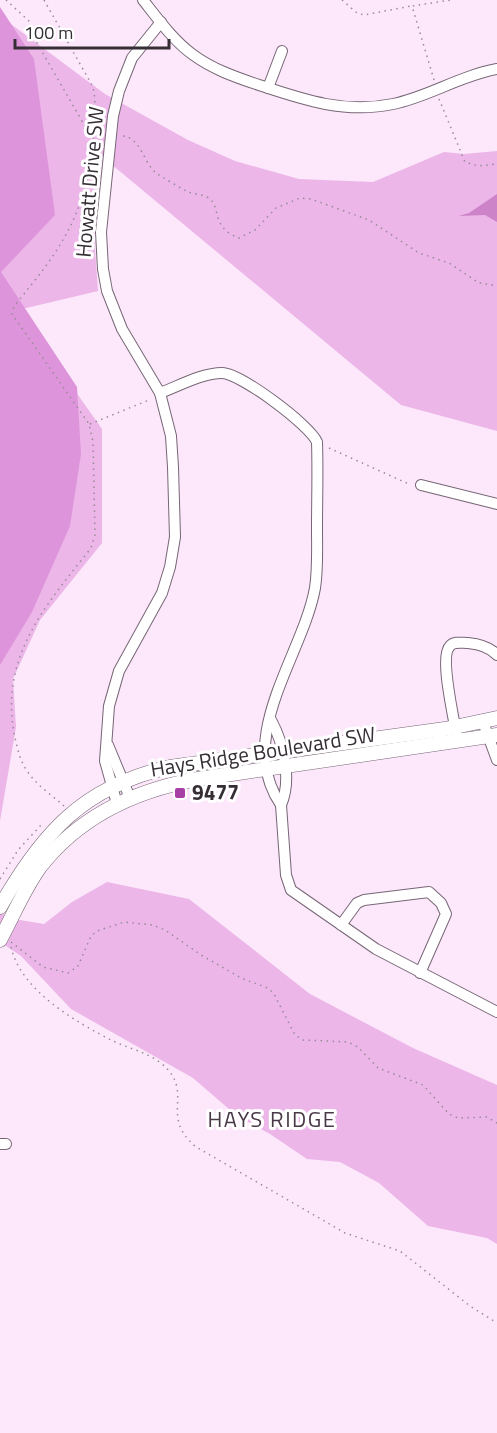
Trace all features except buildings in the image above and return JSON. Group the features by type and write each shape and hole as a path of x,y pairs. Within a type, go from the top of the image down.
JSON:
{"street":[{"path":"143,0 179,44 203,62 231,75 312,103 353,109 396,104 436,88 497,69"},
{"name":"Howatt Drive SW","path":"124,801 117,784 108,745 108,712 115,682 125,658 162,593 173,552 173,450 161,394 122,329 111,305 103,269 101,246 117,98 132,58 160,22"},
{"path":"268,88 282,51"},
{"path":"161,394 211,375 230,375 243,380 308,429 317,442 317,576 308,618 278,684 271,720 266,731 268,769 275,796 281,805"},
{"path":"421,485 497,504"},
{"path":"457,742 446,666 449,646 455,643 476,645 493,651 497,655"},
{"path":"271,720 285,766 286,794 281,805 287,884 298,896 341,925 420,973 497,1012"},
{"path":"493,720 497,760"},
{"name":"Hays Ridge Boulevard SW","path":"0,907 23,867 54,828 81,805 117,784 170,767 455,728 493,720"},
{"name":"Hays Ridge Boulevard SW","path":"4,940 35,875 55,849 90,820 124,801 173,784 493,736"},
{"path":"341,925 357,903 364,900 429,892 441,903 446,914 420,973"}],"path":[{"path":"6,0 30,22 37,42 86,128 94,134"},
{"path":"11,672 35,618 91,548 94,535 93,442 89,424 12,314 14,306 49,263 74,222 87,184 94,134 95,96 93,87 44,0"},
{"path":"342,0 357,13 364,15 451,0"},
{"path":"412,6 436,88 465,162 478,166 497,164"},
{"path":"122,136 136,142 156,172 186,191 208,197 215,207 220,225 232,236 239,238 255,230 268,215 289,201 300,198 310,199 369,220 419,253 450,263 479,283 497,286"},
{"path":"89,424 161,394"},
{"path":"317,442 407,486 421,485"},
{"path":"9,677 10,714 24,766 36,782 63,805"},
{"path":"4,940 43,967 68,973 78,966 91,936 97,931 123,922 153,925 165,930 201,956 243,979 268,988 274,994 295,1035 303,1040 348,1042 358,1047 378,1068 423,1085 449,1114 458,1118 487,1117 497,1123"},
{"path":"4,940 36,988 81,1022 114,1041 153,1058 176,1079 179,1089 176,1121 183,1136 196,1147 345,1233 400,1251 470,1306 497,1323"}],"shaded area":[{"path":"0,7 34,59 55,215 1,272 77,387 81,454 70,526 32,612 0,665"},
{"path":"0,16 105,94 188,140 235,161 299,179 373,182 444,152 464,154 497,151 497,431 401,405 99,154 94,236 98,291 18,310 102,429 102,543 40,620 13,679 16,727 0,821"},
{"path":"497,194 497,222 485,215 459,216 469,213"},
{"path":"107,882 189,899 310,994 413,1048 497,1085 497,1244 487,1238 428,1226 379,1183 340,1162 307,1159 270,1134 237,1116 193,1078 71,1009 21,956 0,942 0,911 8,918 44,924 72,902"}],"place":[{"name":"9477","path":"180,793"}],"district":[{"name":"HAYS RIDGE","path":"272,1119"}]}
